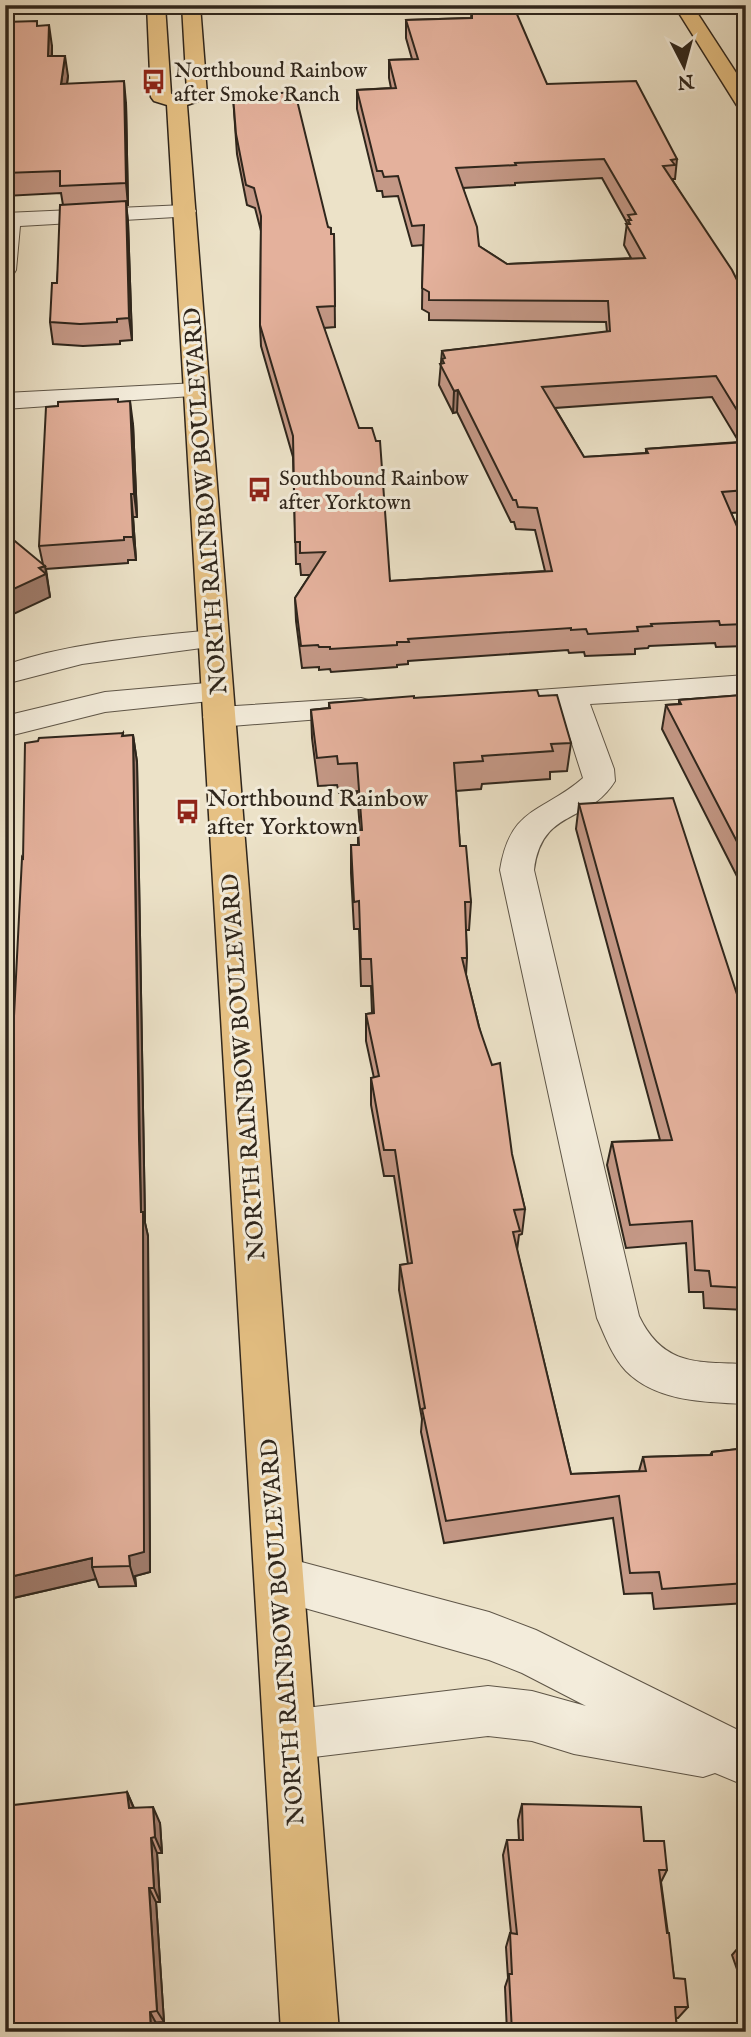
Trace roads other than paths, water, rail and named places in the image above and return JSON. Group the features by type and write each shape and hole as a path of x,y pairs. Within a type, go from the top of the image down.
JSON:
{"main road":[{"path":"156,5 161,97 177,102 197,94 191,5"},
{"path":"212,5 249,5"},
{"path":"683,6 746,104"},
{"name":"NORTH RAINBOW BOULEVARD","path":"177,102 185,211 188,373 214,639 310,2032"}],"street":[{"path":"5,270 7,220 185,211"},
{"path":"5,401 188,373"},
{"path":"5,675 23,668 121,650 214,639"},
{"path":"519,697 572,697 746,685"},
{"path":"572,697 598,769 598,781 589,792 535,824 523,838 518,853 517,870 618,1318 637,1354 656,1370 680,1380 746,1384"},
{"path":"5,727 104,702 383,706"},
{"path":"279,1579 489,1636 513,1645 536,1654 742,1759"},
{"path":"289,1735 488,1712 532,1716 574,1730 742,1759"}],"place":[{"name":"Northbound Rainbow after Smoke Ranch","path":"154,82"},
{"name":"Southbound Rainbow after Yorktown","path":"259,490"},
{"name":"Northbound Rainbow after Yorktown","path":"187,812"}]}
